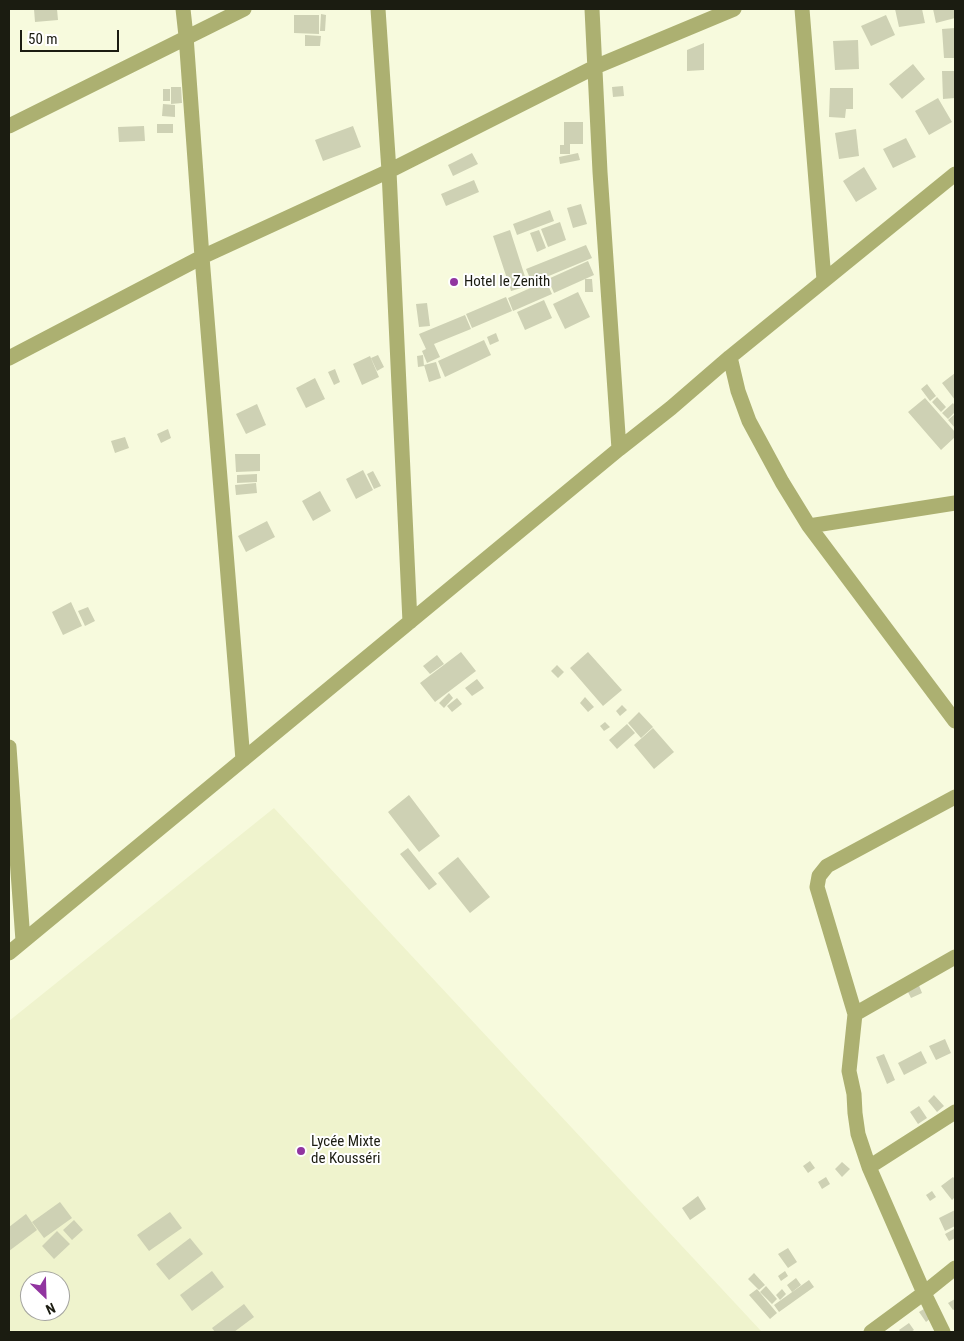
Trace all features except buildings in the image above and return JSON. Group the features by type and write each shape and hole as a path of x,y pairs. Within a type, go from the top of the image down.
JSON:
{"street":[{"path":"183,9 243,760"},
{"path":"9,126 186,36 244,9"},
{"path":"378,9 390,171 410,622"},
{"path":"592,9 600,172 619,449"},
{"path":"9,358 202,257 390,171 595,67 734,9"},
{"path":"802,9 824,280"},
{"path":"9,953 671,408 730,357 955,174"},
{"path":"730,357 738,390 749,421 782,482 809,526 955,721"},
{"path":"809,526 955,503"},
{"path":"9,747 23,942"},
{"path":"944,1332 924,1293 869,1166 858,1134 854,1094 849,1071 855,1014 817,887 819,876 827,866 955,797"},
{"path":"855,1014 955,956"},
{"path":"869,1166 955,1112"},
{"path":"871,1332 955,1268"}],"shaded area":[{"name":"Lycée Mixte de Kousséri","path":"274,808 762,1332 9,1332 9,1021"}],"place":[{"name":"Hotel le Zenith","path":"454,282"},
{"name":"Lycée Mixte de Kousséri","path":"301,1151"}]}
